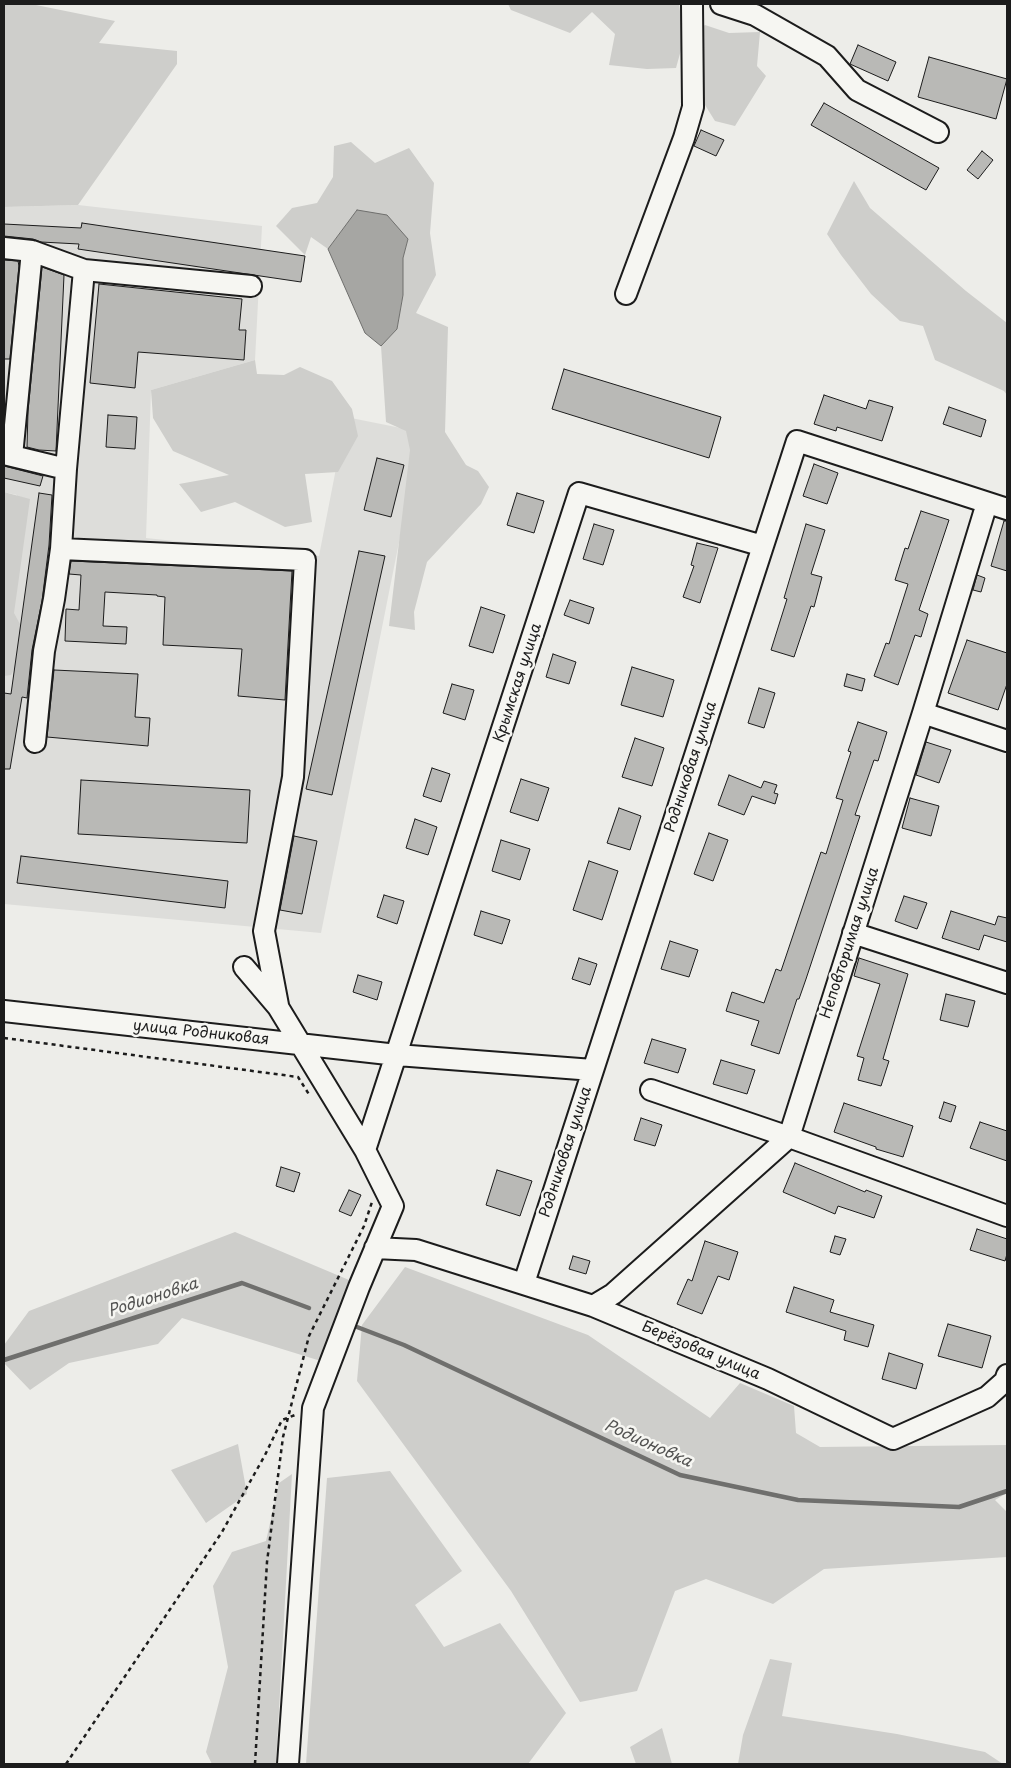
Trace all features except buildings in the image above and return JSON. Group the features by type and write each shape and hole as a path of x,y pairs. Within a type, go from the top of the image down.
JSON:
{"street":[{"path":"626,294 684,138 693,107 692,4"},
{"path":"721,4 755,15 828,56 857,90 938,132"},
{"path":"4,248 32,251 84,270 251,286"},
{"path":"32,251 8,455 66,469"},
{"path":"35,742 44,651 61,549 66,469 84,270"},
{"name":"Родниковая улица","path":"524,1283 797,441 987,503"},
{"name":"Крымская улица","path":"397,1055 579,493 763,546"},
{"path":"987,503 1007,509"},
{"name":"Неповторимая улица","path":"788,1137 923,713 987,503"},
{"path":"61,549 306,560 293,777 264,931 278,1007"},
{"path":"923,713 1007,741"},
{"path":"853,933 1007,983"},
{"path":"244,967 278,1007 365,1150 393,1206 313,1408 288,1764"},
{"name":"улица Родниковая","path":"4,1011 397,1055 593,1070"},
{"path":"365,1150 397,1055"},
{"path":"651,1090 1007,1216"},
{"path":"593,1306 613,1294 788,1137"},
{"name":"Берёзовая улица","path":"375,1248 416,1250 593,1306 768,1379 893,1439 987,1397 1005,1380 1007,1375"}],"path":[{"path":"4,1038 298,1077 313,1100"},
{"path":"255,1764 267,1562 282,1437 308,1336 364,1226 374,1196"},
{"path":"66,1764 222,1532 265,1455 282,1420 313,1408"}],"shaded area":[{"path":"4,4 31,4 115,21 99,43 177,51 177,64 78,205 4,207"},
{"path":"508,4 679,4 684,39 676,68 647,69 609,65 615,34 592,12 570,33 511,10"},
{"path":"705,25 729,33 760,32 757,66 766,76 735,126 715,121 705,105 700,29"},
{"path":"351,142 375,163 409,148 434,183 430,233 436,275 416,313 448,327 445,432 466,465 478,471 489,487 481,504 427,562 414,612 415,630 389,626 410,450 406,431 386,422 381,346 397,329 403,295 403,258 408,239 356,212 328,249 311,237 305,255 276,226 292,208 317,203 333,177 334,146"},
{"path":"854,181 870,208 966,291 1007,323 1007,395 1004,391 935,360 923,326 900,321 871,294 841,255 827,234"},
{"path":"78,205 262,226 255,360 151,390 146,538 319,556 346,417 421,432 321,933 4,904 4,585 17,495 4,492 4,207"},
{"path":"357,210 387,215 408,239 403,258 403,295 397,329 381,346 365,333 328,249"},
{"path":"255,360 257,374 284,375 300,367 332,381 352,409 358,436 338,472 305,474 312,522 285,527 235,502 201,512 179,484 229,475 173,451 153,418 151,390"},
{"path":"4,492 30,499 14,613 29,641 11,675 4,676"},
{"path":"235,1232 349,1280 324,1362 182,1318 158,1344 69,1363 30,1390 4,1363 4,1345 29,1311"},
{"path":"405,1267 588,1335 710,1418 740,1383 794,1406 796,1433 820,1447 1007,1445 1007,1493 995,1500 1007,1512 1007,1557 824,1569 773,1604 706,1579 675,1591 637,1691 580,1702 511,1591 357,1381 362,1325"},
{"path":"238,1444 247,1494 206,1523 171,1470"},
{"path":"390,1471 462,1571 415,1605 444,1647 500,1623 566,1713 528,1764 306,1764 327,1478"},
{"path":"292,1474 276,1764 212,1764 206,1752 228,1667 213,1586 232,1552 266,1541 279,1483"},
{"path":"770,1659 792,1663 782,1716 897,1734 985,1752 1003,1764 738,1764 743,1735"},
{"path":"662,1728 672,1764 636,1764 630,1747"}],"waterway":[{"name":"Родионовка","path":"4,1360 242,1283 309,1308"},
{"name":"Родионовка","path":"357,1327 404,1345 680,1475 798,1500 959,1507 1007,1491"}]}
